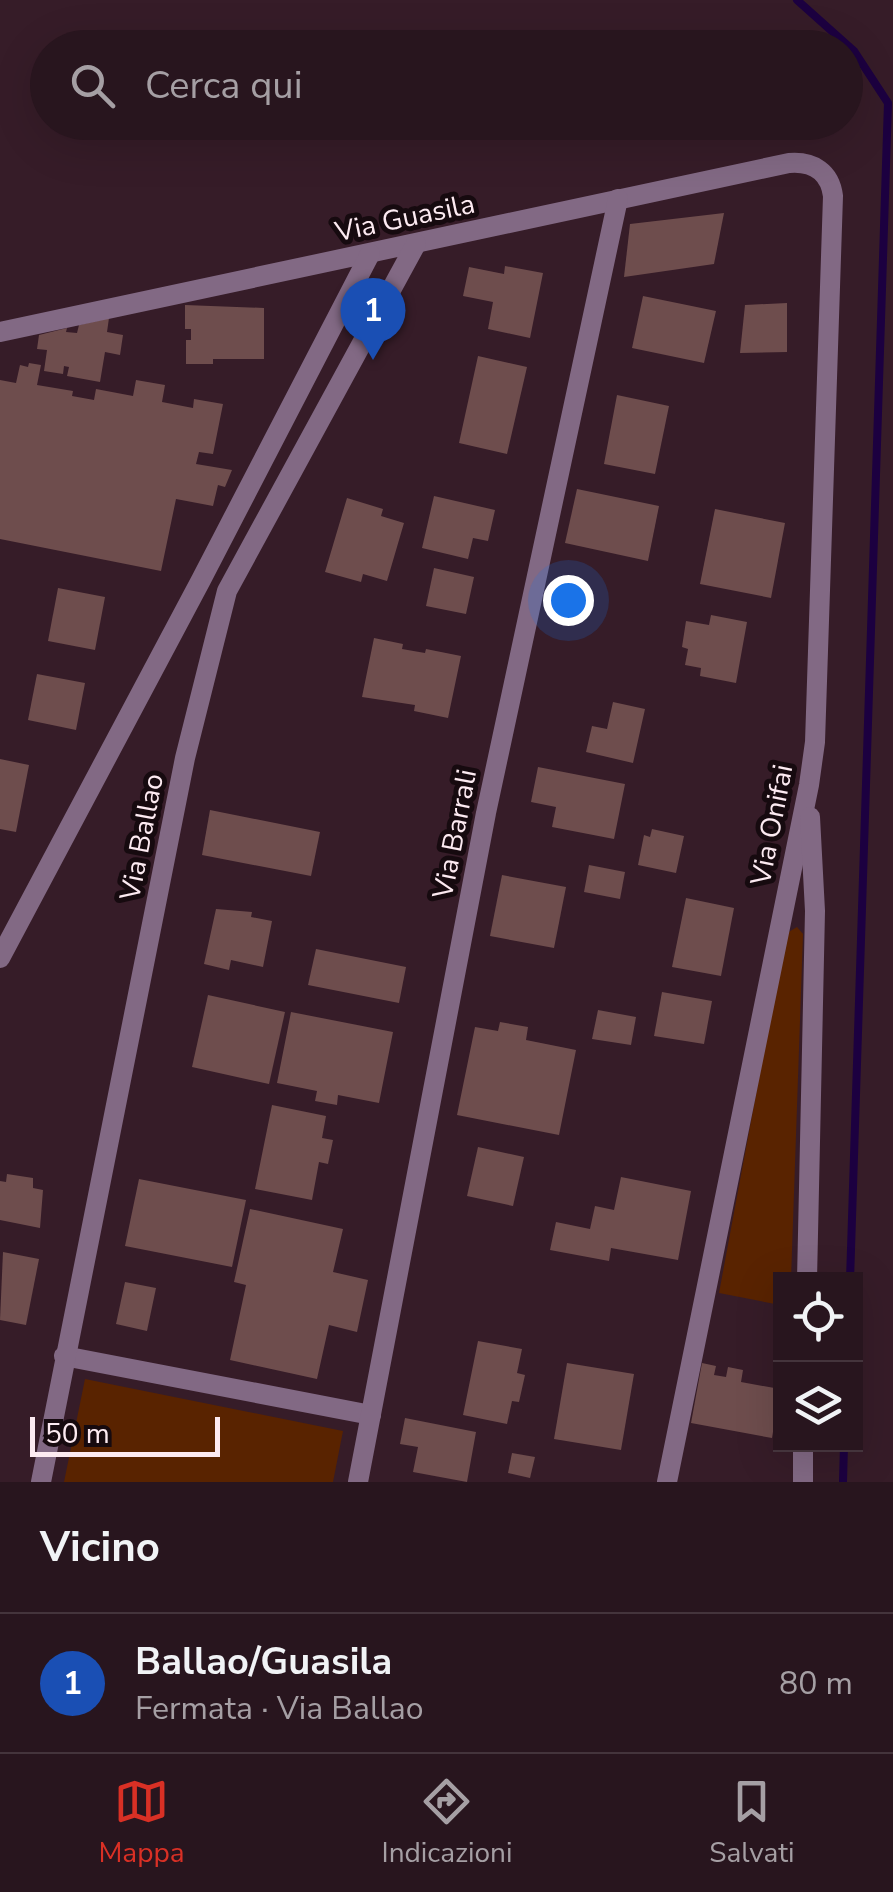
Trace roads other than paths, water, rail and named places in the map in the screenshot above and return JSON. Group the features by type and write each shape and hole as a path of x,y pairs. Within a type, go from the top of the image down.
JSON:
{"street":[{"name":"Via Guasila","path":"0,332 795,162 821,170"},
{"name":"Via Onifai","path":"667,1482 809,786 817,707 832,196 830,182 821,170"},
{"name":"Via Barrali","path":"358,1482 486,814 618,199"},
{"name":"Via Ballao","path":"41,1482 185,758 227,591 416,244"},
{"path":"0,958 370,254"},
{"path":"322,347 351,363"},
{"path":"274,438 302,453"},
{"path":"230,522 258,535"},
{"path":"202,580 227,591"},
{"path":"807,1272 815,911 809,786"},
{"path":"64,1356 371,1415"},
{"path":"803,1482 804,1452"}],"waterway":[{"path":"797,0 831,30"},
{"path":"850,1272 888,103 863,65"},
{"path":"843,1482 844,1452"}],"place":[{"name":"Ballao/Guasila","path":"373,360"}]}
